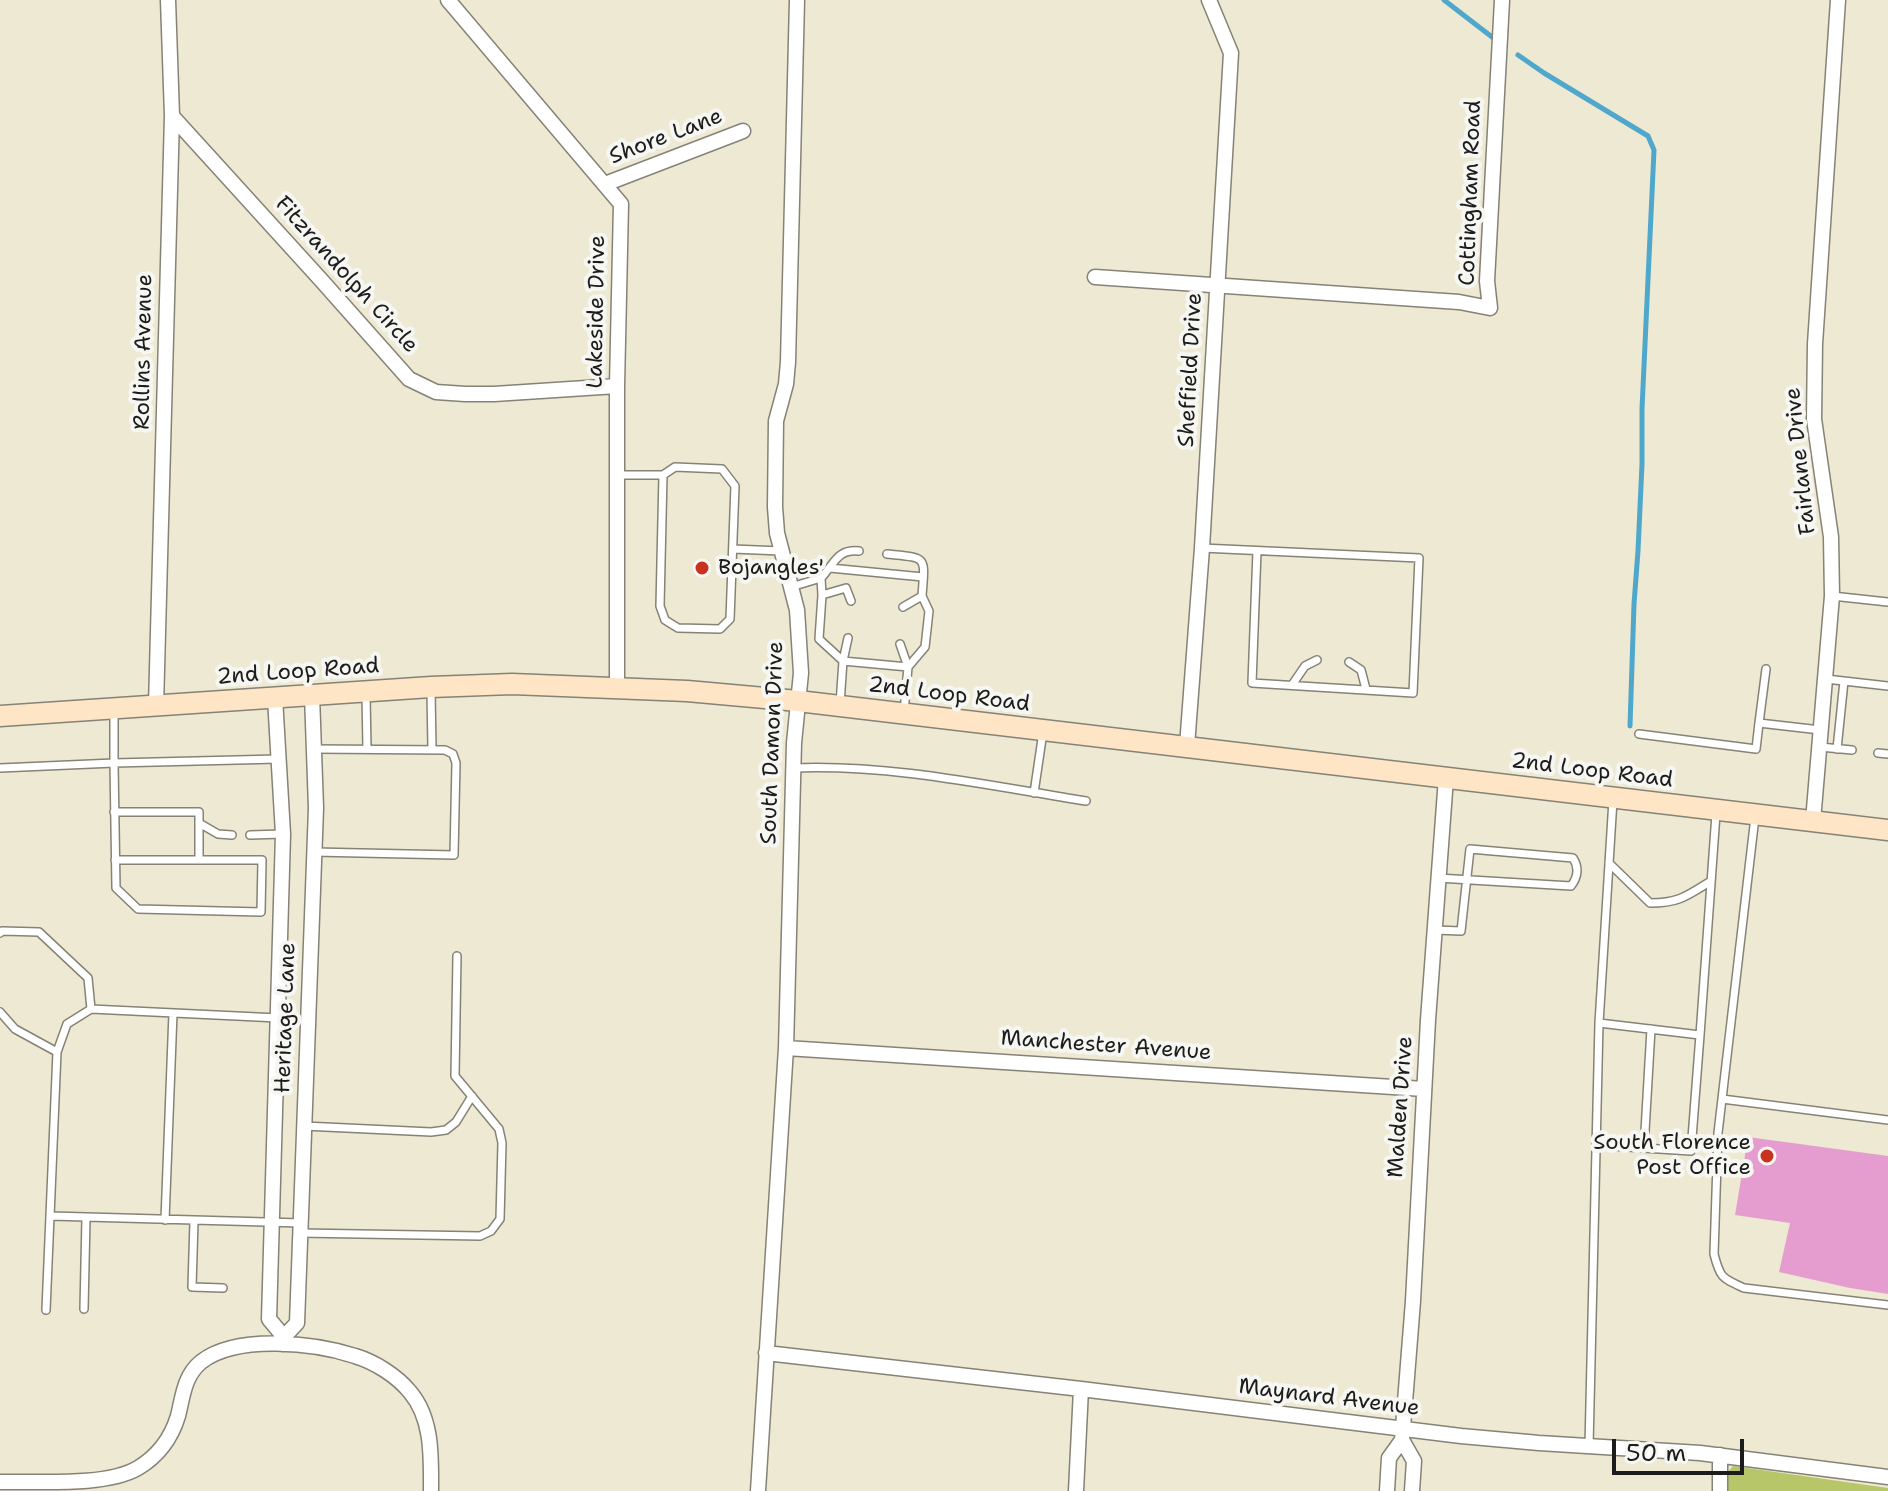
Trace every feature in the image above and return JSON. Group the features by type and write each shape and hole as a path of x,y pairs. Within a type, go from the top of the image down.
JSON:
{"main road":[{"name":"2nd Loop Road","path":"0,716 512,684 687,691 1187,746 1888,830"}],"street":[{"name":"Rollins Avenue","path":"156,706 172,116 168,0"},
{"name":"Lakeside Drive","path":"448,0 621,204 617,386 617,687"},
{"name":"South Damon Drive","path":"758,1491 786,1048 793,768 801,673 797,610 776,520 774,470 776,421 786,384 788,362 797,0"},
{"name":"Sheffield Drive","path":"1187,746 1202,548 1231,53 1209,0"},
{"name":"Cottingham Road","path":"1218,286 1459,302 1490,308 1487,281 1502,0"},
{"name":"Fairlane Drive","path":"1813,821 1832,596 1831,537 1814,419 1815,344 1838,0"},
{"name":"Fitzrandolph Circle","path":"172,116 409,379 436,392 465,394 617,386"},
{"name":"Shore Lane","path":"605,184 743,131"},
{"path":"1095,277 1218,286"},
{"name":"Heritage Lane","path":"275,698 283,834 269,1319 283,1341 297,1323 316,808 312,695"},
{"name":"Malden Drive","path":"1387,1491 1389,1458 1402,1434 1446,778"},
{"name":"Manchester Avenue","path":"786,1048 1424,1089"},
{"path":"0,1482 108,1478 136,1469 163,1447 177,1417 187,1380 203,1361 232,1348 283,1341 355,1356 375,1364 401,1382 419,1405 429,1434 431,1491"},
{"name":"Maynard Avenue","path":"766,1353 1081,1389 1402,1434 1720,1455 1888,1477"},
{"path":"1076,1491 1081,1389"},
{"name":"Malden Drive","path":"1402,1434 1414,1461 1412,1491"},
{"path":"1720,1455 1720,1491"}],"lane":[{"path":"617,475 663,475 675,467 722,469 735,486 730,619 720,629 678,628 665,620 660,606 663,475"},
{"path":"1202,548 1419,558 1413,693 1252,683 1257,551"},
{"path":"733,549 781,551"},
{"path":"791,587 821,578 842,552 859,551"},
{"path":"887,554 918,557 922,561 922,596 929,611 925,647 908,667"},
{"path":"830,568 923,577"},
{"path":"848,570 846,588 851,601"},
{"path":"821,578 819,639 843,661 908,667"},
{"path":"822,595 846,588"},
{"path":"903,607 922,596"},
{"path":"1832,596 1888,602"},
{"path":"840,706 848,638"},
{"path":"900,644 908,667 903,714"},
{"path":"1292,685 1305,666 1317,660"},
{"path":"1349,662 1361,670 1366,689"},
{"path":"1639,734 1756,749 1766,669"},
{"path":"1826,679 1888,686"},
{"path":"1837,749 1844,681"},
{"path":"431,687 432,749"},
{"path":"366,692 367,749"},
{"path":"114,709 116,888 138,909 281,912"},
{"path":"1759,723 1822,730"},
{"path":"1034,793 1043,730"},
{"path":"1820,747 1852,750"},
{"path":"314,749 445,750 453,754 456,763 454,855 314,852"},
{"path":"1878,753 1888,754"},
{"path":"0,768 278,759"},
{"path":"793,768 853,768 918,775 1086,801"},
{"path":"1589,1446 1599,1023 1614,798"},
{"path":"1596,1145 1691,1151 1716,810"},
{"path":"114,812 199,812 199,860"},
{"path":"1756,814 1718,1133 1714,1254 1717,1268 1724,1279 1744,1288 1888,1305"},
{"path":"199,823 218,834 232,835"},
{"path":"250,835 283,834"},
{"path":"1435,930 1461,931 1466,879 1470,849 1573,858 1576,864 1576,879 1571,886 1466,879 1438,878"},
{"path":"115,860 262,860 261,912"},
{"path":"1609,863 1650,903 1669,903 1684,898 1711,881"},
{"path":"0,933 39,932 88,978 91,1009"},
{"path":"51,1216 271,1223 301,1228 480,1236 491,1231 500,1219 502,1143 499,1129 455,1076 457,956"},
{"path":"46,1310 57,1052 67,1024 91,1009 278,1018"},
{"path":"0,1012 15,1029 57,1052"},
{"path":"165,1220 173,1013"},
{"path":"1599,1023 1700,1035"},
{"path":"1644,1148 1651,1029"},
{"path":"304,1126 431,1132 446,1130 456,1122 472,1096"},
{"path":"1722,1099 1888,1120"},
{"path":"84,1309 86,1218"},
{"path":"194,1221 192,1287 223,1288"}],"green space":[{"path":"1733,1466 1888,1488 1888,1491 1726,1491 1727,1473"}],"building":[{"path":"1748,1137 1888,1156 1888,1294 1779,1272 1790,1223 1735,1215"}],"waterway":[{"path":"1444,0 1492,37"},
{"path":"1518,55 1648,136 1654,150 1630,726"}],"place":[{"name":"Bojangles'","path":"702,568"},
{"name":"South Florence Post Office","path":"1767,1156"}]}
